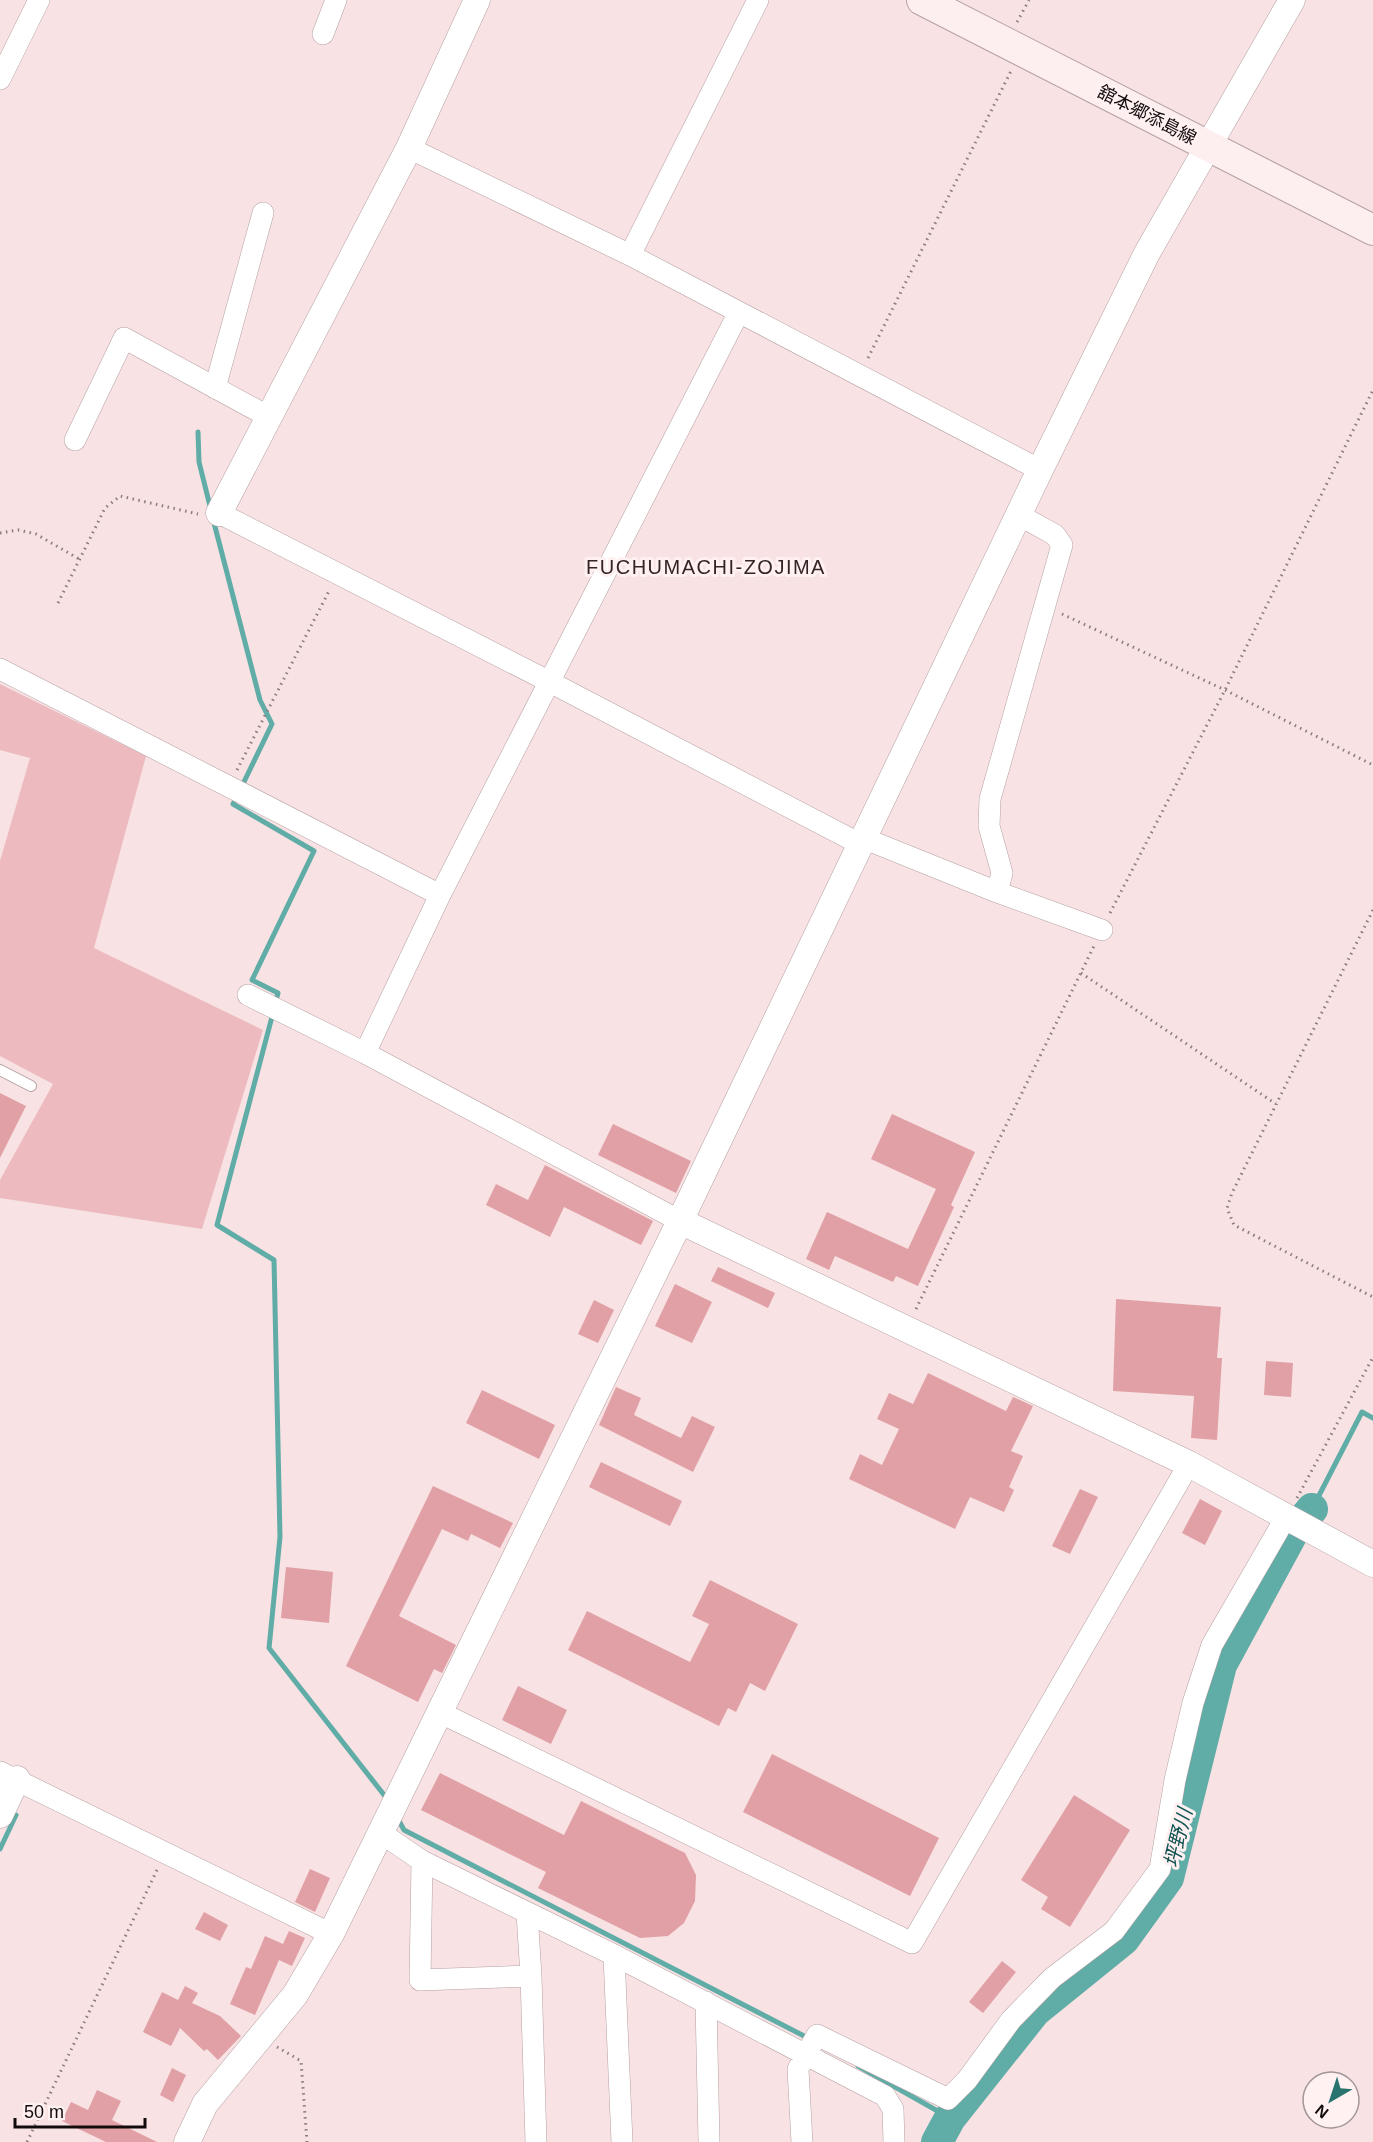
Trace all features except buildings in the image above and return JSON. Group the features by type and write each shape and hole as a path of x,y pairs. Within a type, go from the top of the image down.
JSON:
{"main road":[{"name":"舘本郷添島線","path":"922,0 1373,230"}],"street":[{"path":"0,79 39,0"},
{"path":"323,34 336,0"},
{"path":"477,0 409,148 219,513 861,841 1101,930"},
{"path":"630,255 758,0"},
{"path":"187,2142 205,2104 295,1995 332,1935 680,1221 1040,470 1148,253 1292,0"},
{"path":"409,148 630,255 1040,470"},
{"path":"215,388 263,213"},
{"path":"365,1053 440,895 738,312"},
{"path":"75,440 124,338 269,417"},
{"path":"997,891 1002,873 989,826 990,799 1062,545 1055,535 1019,515"},
{"path":"0,669 440,895"},
{"path":"248,995 365,1053 680,1221 1189,1464 1373,1564"},
{"path":"439,1712 912,1943 1189,1464"},
{"path":"802,2142 798,2069 817,2035 948,2099 967,2080 1011,2019 1053,1978 1114,1931 1160,1869 1175,1780 1193,1703 1212,1645 1286,1518"},
{"path":"0,1815 8,1776 332,1935"},
{"path":"381,1833 422,1861 614,1955 885,2096 893,2109 894,2142"},
{"path":"422,1861 420,1980 531,1976"},
{"path":"527,1913 536,2142"},
{"path":"614,1955 622,2142"},
{"path":"706,2002 709,2142"}],"lane":[{"path":"0,1070 31,1086"}],"path":[{"path":"859,375 1022,51"},
{"path":"906,1328 1101,930 1225,690 1373,390"},
{"path":"58,603 105,508 120,496 199,514 219,513"},
{"path":"0,533 18,530 36,534 79,559"},
{"path":"228,787 339,573"},
{"path":"1045,606 1225,690 1373,765"},
{"path":"1373,910 1227,1208 1234,1225 1373,1297"},
{"path":"1080,973 1276,1104"},
{"path":"1286,1518 1373,1358"},
{"path":"27,2142 165,1853"},
{"path":"259,2038 301,2061 308,2142"}],"shaded area":[{"path":"0,684 146,756 94,948 263,1030 202,1229 0,1198 0,1180 53,1084 0,1056 0,861 30,758 0,750"}],"waterway":[{"path":"198,432 199,462 211,510"},
{"path":"213,519 260,700 272,724 241,788"},
{"path":"237,796 233,804 314,851 252,980 278,993 275,1004"},
{"path":"273,1013 217,1225 274,1260 280,1537 269,1648 388,1800"},
{"path":"1312,1509 1362,1412 1373,1418"},
{"name":"坪野川","path":"937,2142 950,2118 1035,2011 1124,1939 1168,1878 1221,1665 1293,1532 1312,1509"},
{"path":"0,1849 16,1815"},
{"path":"398,1819 404,1830 808,2038"},
{"path":"858,2066 950,2118"}],"district":[{"name":"FUCHUMACHI-ZOJIMA","path":"706,567"}]}
